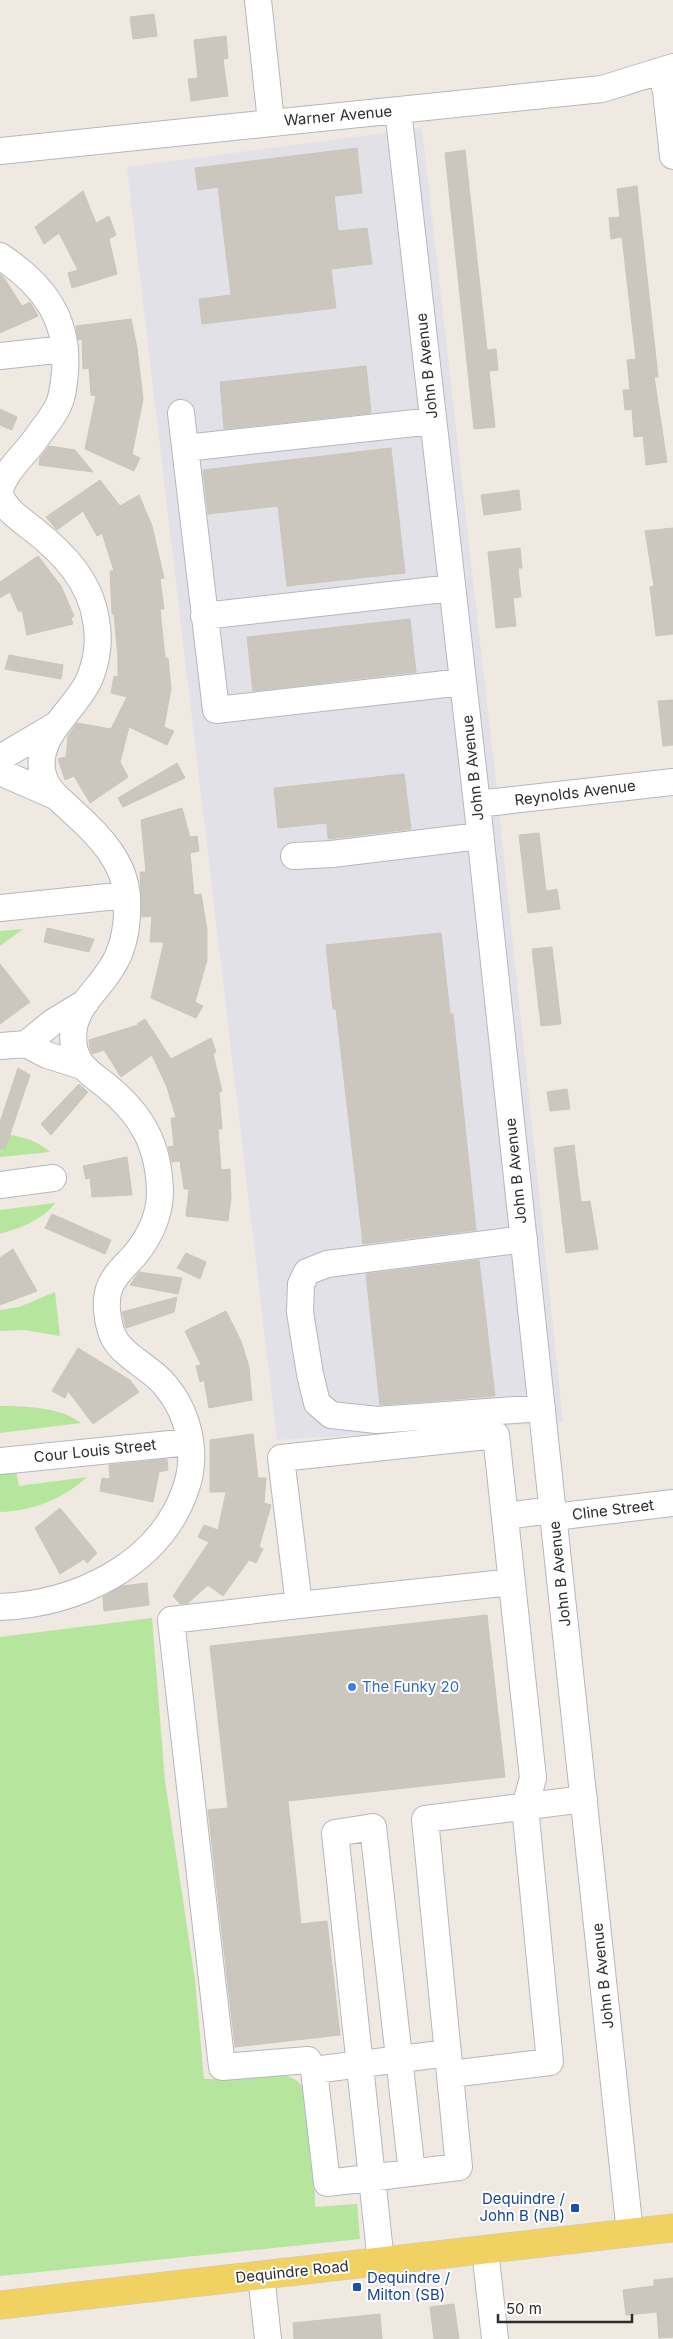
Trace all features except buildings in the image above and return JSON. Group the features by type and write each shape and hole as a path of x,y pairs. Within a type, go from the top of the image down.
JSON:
{"main road":[{"name":"Dequindre Road","path":"0,2305 673,2228"}],"street":[{"path":"258,0 271,122"},
{"path":"667,69 666,91 673,156"},
{"name":"Warner Avenue","path":"0,151 602,89 667,69"},
{"name":"John B Avenue","path":"398,110 477,804 630,2233"},
{"path":"0,256 13,265 49,302 58,315 64,333 65,349 64,386 58,406 35,440 3,478 0,490"},
{"path":"0,356 65,349"},
{"path":"181,413 216,710 463,682"},
{"path":"185,448 433,421"},
{"path":"0,495 10,510 43,537 76,569 93,603 98,625 98,643 92,670 81,694 56,725 46,741 42,754 45,781 55,796 104,842 115,858 127,896 127,925 122,948 105,977 78,1012 73,1026 76,1055 90,1072 138,1116 148,1133 157,1158 160,1195 156,1219 146,1238 109,1286 107,1297 109,1325 112,1337 119,1346 164,1383 178,1403 188,1426 192,1465 187,1487 171,1523 153,1545 119,1572 52,1601 29,1606 0,1607"},
{"path":"204,616 452,588"},
{"path":"0,758 56,725"},
{"path":"0,772 55,796"},
{"name":"Reynolds Avenue","path":"477,804 673,782"},
{"path":"294,856 332,854 480,836"},
{"path":"0,908 127,896"},
{"path":"26,1044 53,1022 86,1002"},
{"path":"0,1046 26,1044 47,1055 90,1072"},
{"path":"0,1184 53,1178"},
{"path":"524,1239 327,1264 307,1272 301,1284 300,1312 310,1374 317,1403 331,1415 377,1420 542,1408"},
{"path":"300,1606 281,1458 496,1435 533,1778 525,1807 550,2062 449,2063 399,2059 314,2070"},
{"name":"Cour Louis Street","path":"0,1461 190,1442"},
{"name":"Cline Street","path":"505,1516 553,1514 673,1503"},
{"path":"512,1582 171,1620 222,2067 308,2060 314,2070 327,2183 459,2167 425,1819 584,1799"},
{"path":"381,2262 335,1833 373,1827 412,2173"},
{"path":"485,2250 495,2339"},
{"path":"261,2275 268,2339"}],"shaded area":[{"path":"422,128 496,782 563,1422 277,1440 127,167"}],"green space":[{"path":"23,929 0,946 0,931"},
{"path":"0,1133 33,1141 50,1152 0,1157"},
{"path":"55,1203 38,1219 0,1234 0,1210"},
{"path":"55,1292 60,1336 24,1330 0,1331 0,1310 19,1307"},
{"path":"0,1406 42,1408 63,1414 81,1423 0,1433"},
{"path":"0,1470 16,1471 19,1486 87,1477 68,1492 47,1502 24,1509 0,1512"},
{"path":"152,1618 165,1781 195,1980 204,2079 284,2076 290,2077 302,2086 308,2094 313,2108 315,2207 357,2204 360,2239 0,2276 0,1637"}],"place":[{"name":"The Funky 20","path":"352,1687"},
{"name":"Dequindre / John B (NB)","path":"575,2208"},
{"name":"Dequindre / Milton (SB)","path":"357,2287"}]}
